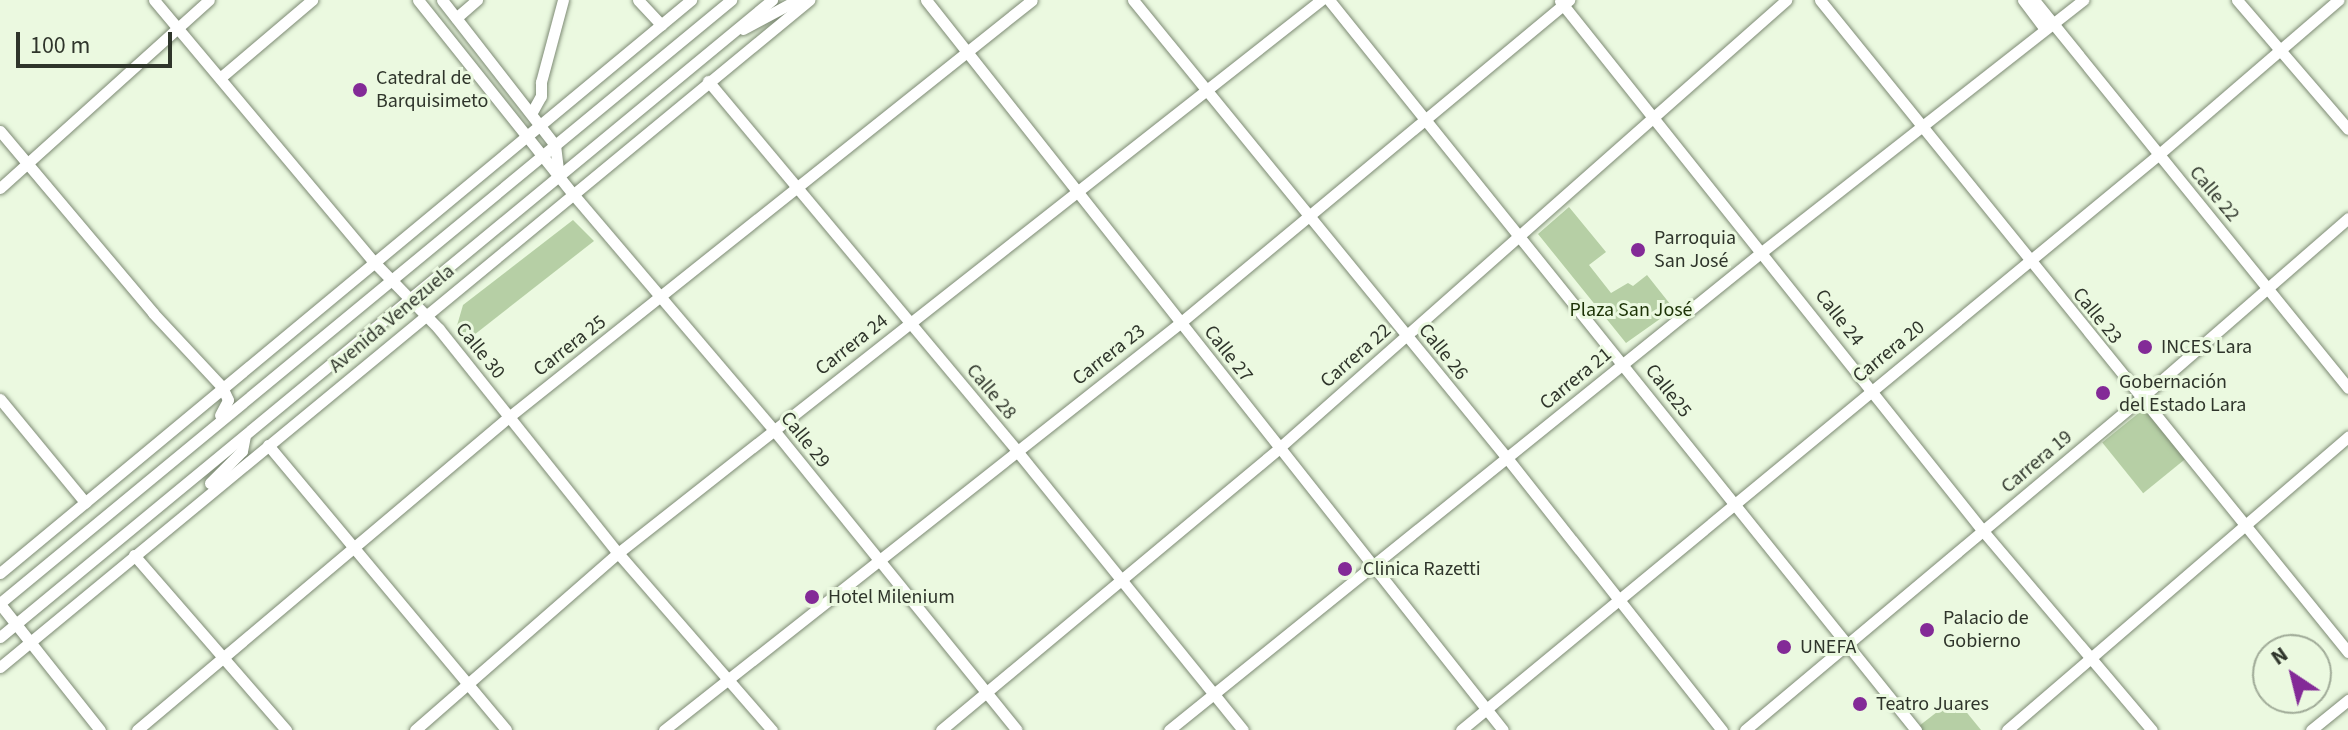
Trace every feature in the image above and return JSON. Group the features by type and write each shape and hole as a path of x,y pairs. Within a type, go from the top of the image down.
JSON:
{"street":[{"name":"Calle 30","path":"154,0 391,279 426,314 618,553 772,730"},
{"path":"0,188 209,0"},
{"path":"220,78 312,0"},
{"name":"Calle 29","path":"418,0 559,177 773,429 1017,730"},
{"path":"442,0 541,123 555,145 559,177"},
{"path":"456,18 477,0"},
{"path":"532,112 541,96 541,82 563,0"},
{"path":"638,0 661,25"},
{"path":"0,573 374,259 691,0"},
{"name":"Avenida Venezuela","path":"0,604 731,0"},
{"name":"Avenida Venezuela","path":"0,637 772,0"},
{"path":"731,34 797,0"},
{"name":"Avenida Venezuela","path":"0,667 809,0"},
{"name":"Calle 27","path":"926,0 1503,730"},
{"name":"Carrera 25","path":"137,730 355,550 510,416 1032,0"},
{"name":"Calle 26","path":"1133,0 1507,458 1722,730"},
{"name":"Carrera 24","path":"415,730 618,553 1321,0"},
{"name":"Calle25","path":"1329,0 1624,363 1916,730"},
{"name":"Carrera 22","path":"941,730 1279,448 1786,0"},
{"name":"Calle 23","path":"1820,0 1925,127 2140,399 2348,652"},
{"path":"2023,0 2049,26"},
{"path":"2034,0 2049,26"},
{"name":"Carrera 21","path":"1169,730 1763,251 1925,127 2083,0"},
{"path":"2237,0 2348,129"},
{"name":"Carrera 20","path":"1461,730 2158,155 2338,0"},
{"name":"Carrera 23","path":"664,730 727,677 1180,323 1564,2"},
{"name":"Calle 24","path":"1564,2 1651,117 1763,251 1983,531 2152,730"},
{"name":"Calle 22","path":"2049,26 2269,288 2348,388"},
{"name":"Calle 28","path":"708,81 1017,451 1243,730"},
{"path":"541,96 558,109"},
{"path":"0,131 153,313 222,387 228,406 141,487"},
{"name":"Carrera 19","path":"1745,730 2140,399 2348,218"},
{"path":"0,399 85,502"},
{"path":"171,524 242,451 245,435"},
{"path":"2007,730 2348,437"},
{"path":"268,445 506,730"},
{"path":"134,555 225,656 286,730"},
{"path":"0,604 100,730"},
{"path":"2311,730 2348,700"}],"green space":[{"name":"Plaza San José","path":"1569,207 1606,252 1589,265 1611,293 1628,283 1633,286 1647,275 1674,309 1626,343 1538,234"},
{"path":"573,220 594,241 465,342 456,329 463,305"},
{"path":"2145,408 2186,459 2143,493 2102,443"},
{"path":"1955,698 1981,730 1922,730 1919,726"}],"place":[{"name":"Catedral de Barquisimeto","path":"360,90"},
{"name":"Parroquia San José","path":"1638,250"},
{"name":"INCES Lara","path":"2145,347"},
{"name":"Gobernación del Estado Lara","path":"2103,393"},
{"name":"Clinica Razetti","path":"1345,569"},
{"name":"Hotel Milenium","path":"812,597"},
{"name":"Palacio de Gobierno","path":"1927,630"},
{"name":"UNEFA","path":"1784,647"},
{"name":"Teatro Juares","path":"1860,704"}]}
